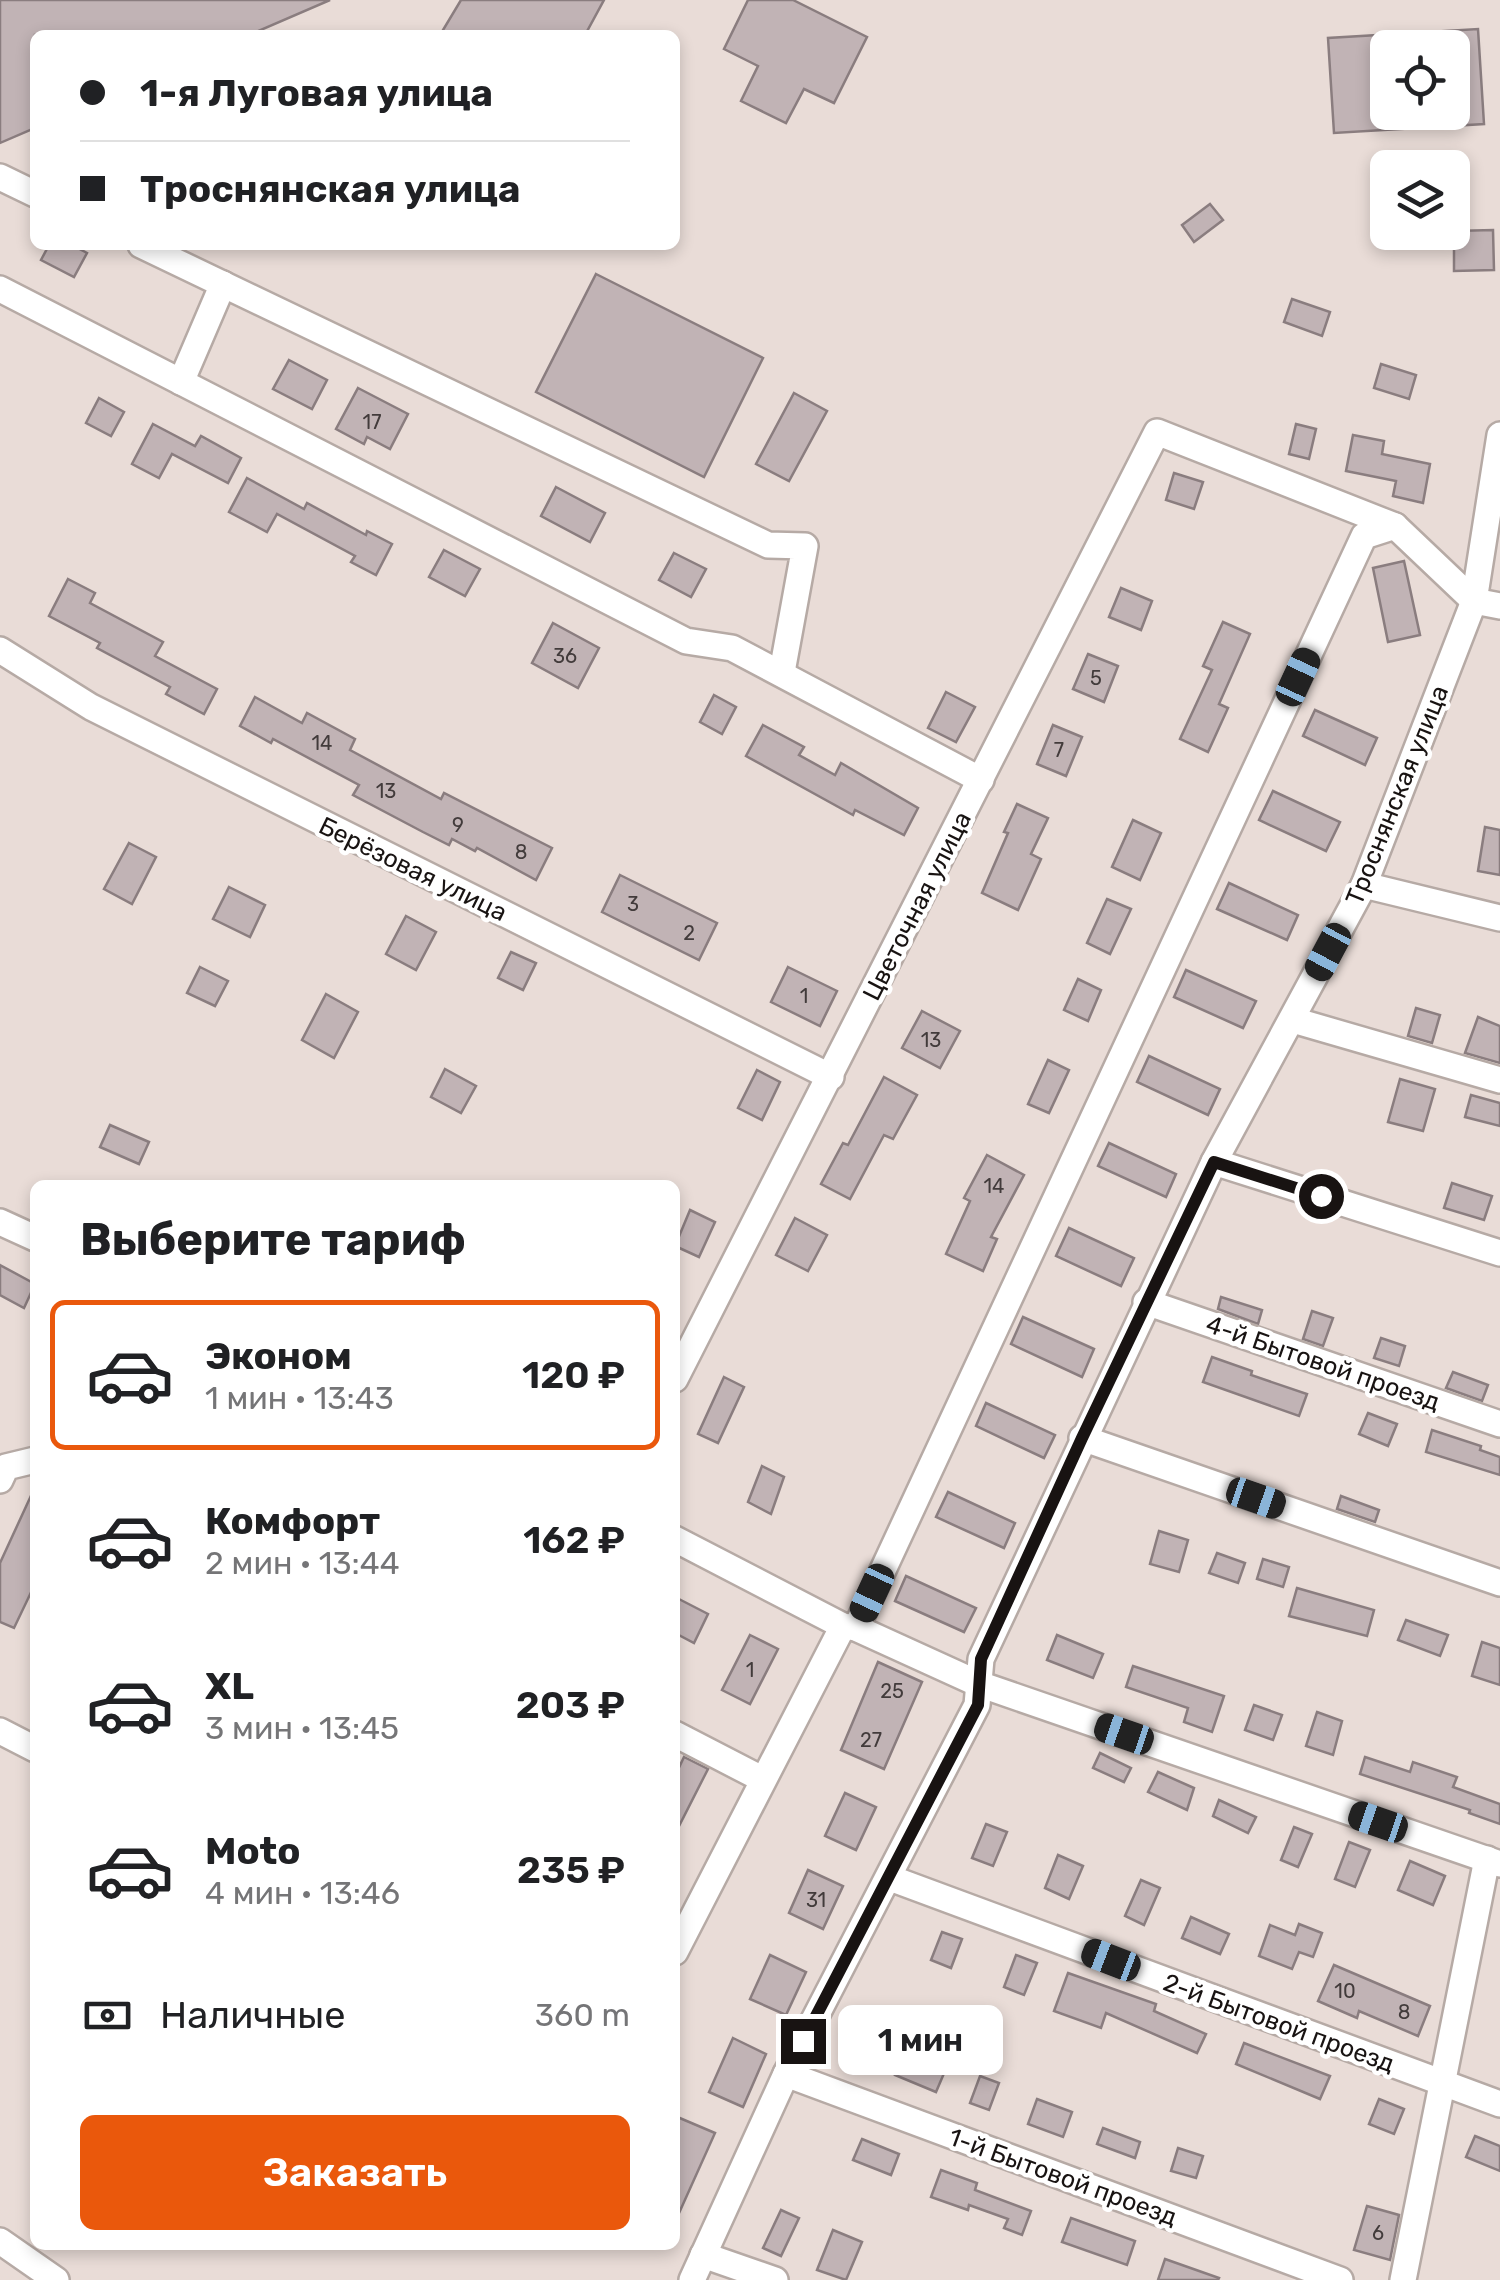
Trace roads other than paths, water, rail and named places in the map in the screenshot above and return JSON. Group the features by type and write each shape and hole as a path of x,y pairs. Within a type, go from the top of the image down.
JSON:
{"street":[{"path":"0,177 30,192"},
{"path":"152,250 768,545 806,546 782,672"},
{"path":"181,382 223,284"},
{"path":"0,289 686,641 732,648 782,672 980,780"},
{"name":"Цветочная улица","path":"680,1369 1157,432 1395,526"},
{"name":"Троснянская улица","path":"692,2280 786,2074 978,1705 981,1659 1146,1302 1214,1162 1364,885 1487,604 1500,435"},
{"path":"680,1942 762,1780 850,1627 1364,536 1395,526 1487,604"},
{"name":"Берёзовая улица","path":"0,650 91,707 831,1077"},
{"path":"1364,885 1500,918"},
{"path":"1293,1020 1500,1080"},
{"path":"1214,1162 1500,1253"},
{"path":"0,1222 30,1236"},
{"name":"4-й Бытовой проезд","path":"1146,1302 1500,1424"},
{"path":"1082,1438 1500,1582"},
{"path":"0,1480 6,1467 30,1461"},
{"path":"680,1541 850,1627 979,1684 1494,1862 1442,2084 1403,2280"},
{"path":"0,1731 30,1746"},
{"path":"680,1737 762,1780"},
{"name":"2-й Бытовой проезд","path":"890,1878 1500,2104"},
{"name":"1-й Бытовой проезд","path":"786,2074 1340,2280"},
{"path":"0,2241 56,2280"},
{"path":"703,2255 776,2280"}]}
